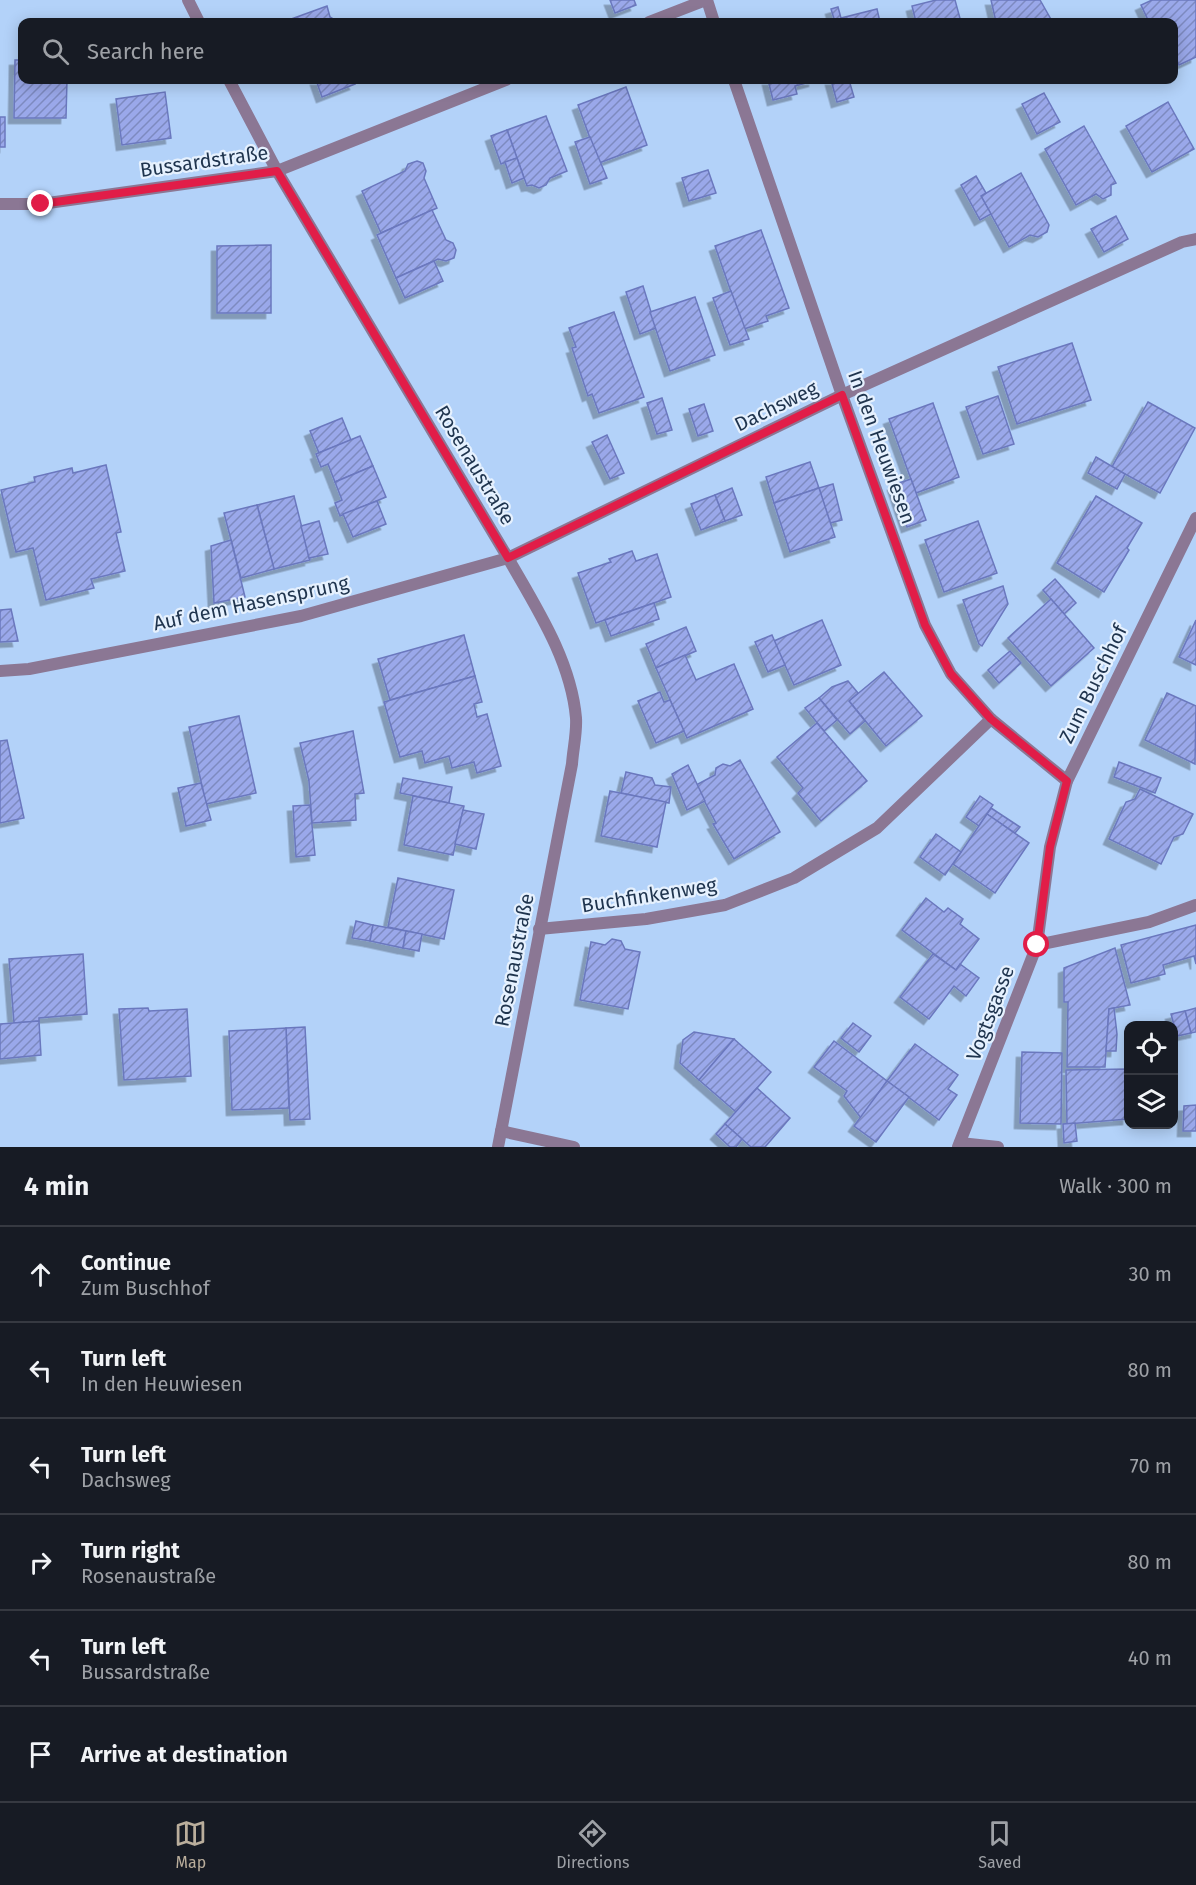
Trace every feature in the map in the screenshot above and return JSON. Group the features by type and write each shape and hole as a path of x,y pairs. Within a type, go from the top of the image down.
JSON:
{"street":[{"path":"188,0 198,18"},
{"path":"659,18 706,0 713,18"},
{"name":"Rosenaustraße","path":"231,84 277,171 508,558 541,616 568,676 576,720 572,764 498,1147"},
{"name":"Bussardstraße","path":"0,204 41,204 277,171 496,84"},
{"name":"In den Heuwiesen","path":"735,84 842,395 925,625 951,674 991,719 1067,781"},
{"name":"Dachsweg","path":"508,558 842,395 1182,242 1196,239"},
{"name":"Zum Buschhof","path":"1037,945 1050,847 1067,781 1196,518"},
{"name":"Auf dem Hasensprung","path":"0,671 29,669 301,616 508,558"},
{"name":"Buchfinkenweg","path":"539,929 646,919 725,905 794,878 877,828 991,719"},
{"path":"1037,945 1149,922 1196,905"},
{"name":"Vogtsgasse","path":"959,1145 1037,945"},
{"path":"501,1131 574,1147"},
{"path":"959,1145 998,1147"}],"building":[{"path":"610,0 634,0 636,5 615,13"},
{"path":"936,0 955,0 960,18 915,18 912,6"},
{"path":"991,0 1040,0 1050,18 995,18"},
{"path":"1152,0 1196,0 1196,57 1179,65 1178,18 1147,18 1141,5"},
{"path":"327,6 332,18 294,18"},
{"path":"838,7 841,18 834,18 831,9"},
{"path":"877,9 879,18 841,18"},
{"path":"15,60 18,60 18,84 67,84 66,118 14,118"},
{"path":"317,84 355,84 322,97"},
{"path":"769,84 803,84 795,86 797,94 773,100"},
{"path":"832,84 850,84 854,97 837,102"},
{"path":"626,87 647,145 599,163 578,105"},
{"path":"165,92 171,138 122,145 116,99"},
{"path":"1044,93 1060,122 1037,134 1022,104"},
{"path":"1168,102 1194,149 1152,172 1126,126"},
{"path":"546,116 567,171 550,178 546,185 539,188 532,185 527,186 507,130"},
{"path":"0,117 5,117 5,147 0,147"},
{"path":"1084,126 1116,183 1111,185 1111,195 1103,199 1096,194 1076,205 1045,149"},
{"path":"507,130 517,158 501,164 491,136"},
{"path":"590,137 607,178 590,184 575,142"},
{"path":"517,158 524,178 512,183 505,162"},
{"path":"417,161 423,163 426,171 424,178 437,208 381,233 362,191 405,171 408,164"},
{"path":"708,170 716,193 689,201 682,178"},
{"path":"1021,173 1049,225 1047,232 1038,237 1030,235 1009,247 981,196"},
{"path":"976,176 986,193 981,196 991,214 980,220 961,185"},
{"path":"432,210 446,240 453,243 456,250 454,258 446,261 438,259 396,278 377,235"},
{"path":"1116,216 1128,239 1104,252 1091,229"},
{"path":"761,230 789,308 766,316 768,321 744,329 715,246"},
{"path":"271,245 271,313 217,313 217,246"},
{"path":"434,261 443,281 405,298 396,278"},
{"path":"643,286 656,328 640,334 626,292"},
{"path":"731,291 749,339 730,345 713,298"},
{"path":"695,297 715,355 670,371 650,312"},
{"path":"614,312 644,397 599,413 592,394 588,396 572,348 576,347 569,328"},
{"path":"1072,343 1091,400 1017,424 998,367"},
{"path":"998,396 1014,444 983,454 966,407"},
{"path":"662,398 672,430 657,434 647,403"},
{"path":"1148,402 1195,428 1160,493 1112,467"},
{"path":"933,403 959,477 916,493 889,419"},
{"path":"704,404 713,431 698,436 689,409"},
{"path":"342,418 351,440 319,453 310,431"},
{"path":"607,435 624,473 610,479 592,442"},
{"path":"360,436 373,466 335,482 328,464 321,467 316,454"},
{"path":"1096,457 1125,474 1117,489 1088,473"},
{"path":"810,462 819,488 774,503 766,477"},
{"path":"106,465 121,532 116,533 125,571 91,579 94,588 46,600 33,548 16,552 1,490 35,482 34,477 72,468 73,473"},
{"path":"373,466 386,497 340,516 335,503 342,500 335,482"},
{"path":"911,479 926,520 907,527 893,485"},
{"path":"833,484 842,520 830,523 819,488"},
{"path":"732,488 742,515 725,521 715,495"},
{"path":"819,488 835,537 790,552 774,503"},
{"path":"715,495 725,521 701,530 691,504"},
{"path":"294,496 310,560 274,569 257,505"},
{"path":"1096,496 1142,523 1104,592 1057,563"},
{"path":"377,501 386,524 353,537 343,514"},
{"path":"257,505 274,569 241,578 224,513"},
{"path":"319,521 328,554 309,558 301,526"},
{"path":"978,521 997,573 944,592 925,540"},
{"path":"231,540 245,597 214,603 211,546"},
{"path":"632,551 636,561 657,554 671,597 596,623 578,573 611,562 609,559"},
{"path":"1055,579 1076,603 1064,614 1043,590"},
{"path":"1003,586 1008,604 982,646 979,644 963,600"},
{"path":"1051,599 1094,648 1051,686 1008,638"},
{"path":"654,603 659,619 611,636 605,620"},
{"path":"11,609 18,641 0,642 0,610"},
{"path":"822,620 841,665 794,685 774,641"},
{"path":"1196,620 1196,665 1179,657"},
{"path":"686,627 696,651 656,668 646,644"},
{"path":"464,635 475,676 390,700 378,659"},
{"path":"772,635 785,665 768,672 755,642"},
{"path":"1010,651 1021,663 999,683 988,670"},
{"path":"685,655 696,680 734,664 753,709 687,738 656,668"},
{"path":"884,672 922,716 886,746 849,701"},
{"path":"475,676 482,702 474,704 477,717 487,714 501,766 477,773 474,762 452,768 449,756 425,763 422,751 400,757 384,702"},
{"path":"848,681 858,693 849,701 865,721 850,734 819,698 832,687"},
{"path":"660,692 664,702 670,700 684,731 656,743 638,701"},
{"path":"1167,693 1196,706 1195,764 1145,740"},
{"path":"819,698 837,720 824,731 805,708"},
{"path":"239,716 256,793 206,804 189,727"},
{"path":"817,723 867,781 821,821 798,793 803,788 777,757"},
{"path":"353,731 364,793 355,794 356,820 312,823 309,781 300,743"},
{"path":"7,740 24,818 0,823 0,741"},
{"path":"740,760 780,832 734,859 713,824 716,823 696,785 715,775 716,768 723,764 730,766"},
{"path":"1119,762 1161,778 1155,793 1114,777"},
{"path":"688,765 705,801 687,810 672,774"},
{"path":"626,772 652,778 655,785 671,787 669,803 621,793"},
{"path":"403,778 452,787 449,803 400,793"},
{"path":"201,783 211,820 186,826 178,788"},
{"path":"1140,789 1193,814 1183,834 1174,837 1161,864 1109,839 1126,802 1135,799"},
{"path":"610,791 666,802 657,847 601,836"},
{"path":"413,796 464,806 453,855 404,845"},
{"path":"980,796 993,805 979,826 966,817"},
{"path":"310,805 315,855 296,857 293,806"},
{"path":"991,808 1020,827 1015,833 987,814"},
{"path":"463,810 484,814 476,849 455,844"},
{"path":"987,814 1029,843 995,893 953,864"},
{"path":"936,834 961,852 945,875 920,857"},
{"path":"398,878 454,890 444,939 388,927"},
{"path":"926,898 944,912 948,908 963,919 960,924 979,939 956,970 902,930"},
{"path":"356,921 373,925 370,941 352,938"},
{"path":"373,925 406,931 403,948 370,941"},
{"path":"1196,925 1196,964 1194,956 1163,965 1165,974 1131,983 1121,945"},
{"path":"406,931 422,934 419,951 403,948"},
{"path":"612,939 621,941 625,949 640,952 628,1009 580,1000 591,942 605,945"},
{"path":"1115,948 1130,1005 1109,1009 1105,1067 1067,1067 1068,1002 1064,1002 1064,968"},
{"path":"83,954 87,1014 39,1018 39,1021 14,1023 9,959"},
{"path":"933,954 956,970 960,964 979,978 966,996 954,986 929,1019 900,997"},
{"path":"148,1008 149,1011 187,1009 191,1076 124,1080 119,1009"},
{"path":"1114,1008 1116,1051 1106,1051 1109,1009"},
{"path":"1196,1008 1196,1032 1191,1033 1185,1011"},
{"path":"1185,1011 1191,1033 1178,1036 1178,1021 1173,1021 1171,1014"},
{"path":"39,1021 41,1055 0,1059 0,1024"},
{"path":"853,1023 871,1036 859,1052 841,1038"},
{"path":"305,1027 310,1119 290,1120 286,1028"},
{"path":"286,1028 289,1108 232,1110 229,1031"},
{"path":"694,1032 734,1039 699,1080 680,1063 683,1040"},
{"path":"734,1039 771,1072 736,1112 699,1080"},
{"path":"834,1041 887,1081 861,1118 844,1096 847,1091 814,1067"},
{"path":"915,1044 958,1075 948,1089 957,1095 939,1120 887,1081"},
{"path":"1022,1052 1062,1053 1061,1124 1020,1123"},
{"path":"1124,1069 1124,1119 1067,1124 1066,1070"},
{"path":"887,1081 909,1097 876,1142 854,1126"},
{"path":"757,1088 790,1118 765,1147 751,1147 725,1124"},
{"path":"1196,1105 1196,1131 1183,1131 1184,1106"},
{"path":"1075,1123 1077,1141 1064,1143 1063,1124"},
{"path":"725,1124 742,1139 736,1147 730,1147 716,1134"}],"route":[{"path":"41,204 277,171 508,558 842,395 925,625 951,674 991,719 1067,781 1050,847 1037,945"}]}
